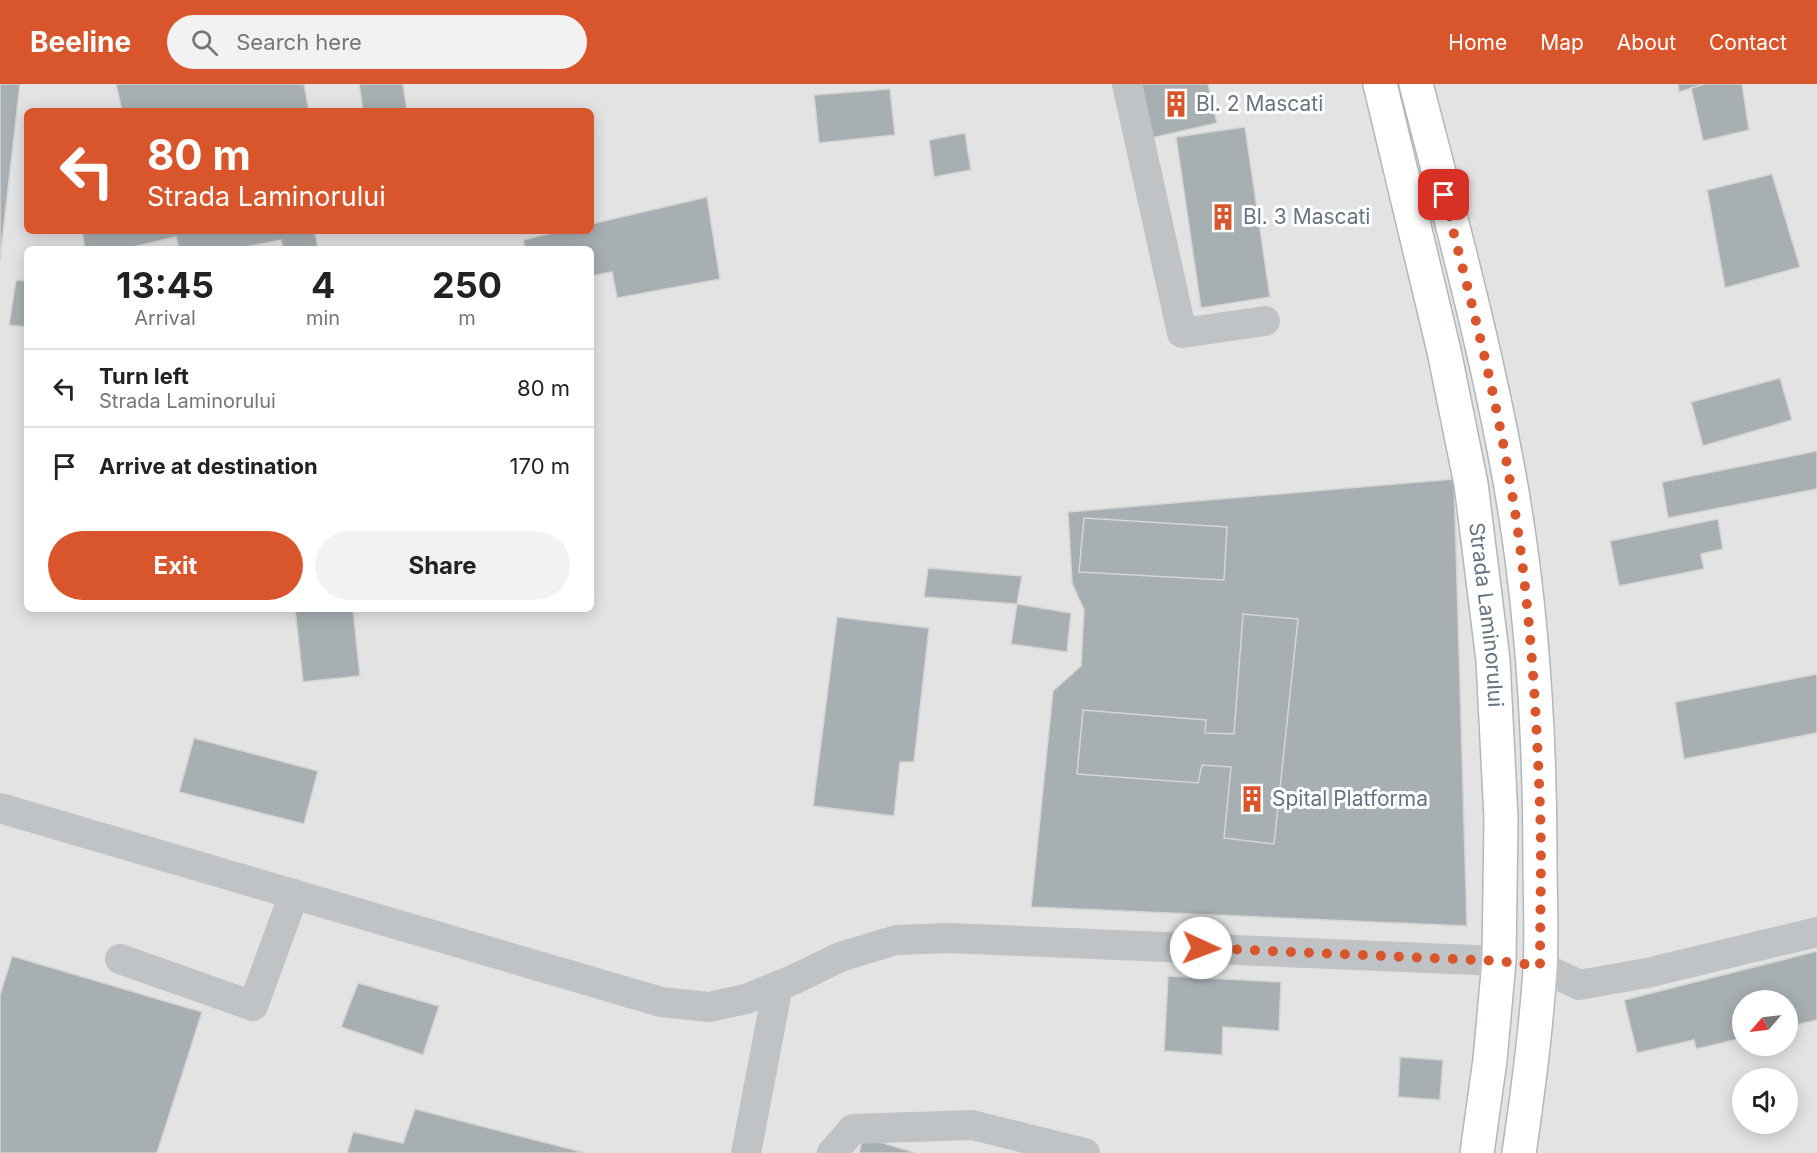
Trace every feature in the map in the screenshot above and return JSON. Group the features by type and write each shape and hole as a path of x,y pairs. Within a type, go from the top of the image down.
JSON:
{"main road":[{"name":"Strada Laminorului","path":"1380,84 1444,351 1471,484 1493,660 1501,819 1499,961 1490,1060 1477,1153"},
{"name":"Strada Laminorului","path":"1416,84 1482,348 1510,482 1522,561 1535,686 1540,809 1540,966 1531,1072 1519,1153"},
{"path":"1499,961 1540,966"}],"lane":[{"path":"1127,84 1182,333 1265,321"},
{"path":"0,808 661,1002 709,1007 746,999 840,957 896,940 948,938 1499,961"},
{"path":"120,959 253,1006 294,894"},
{"path":"1540,966 1579,985 1647,973 1817,932"},
{"path":"746,1153 778,986"},
{"path":"832,1153 853,1129 972,1125 1085,1153"}],"shaded area":[{"path":"0,84 1817,84 1817,1153 0,1153"}],"building":[{"path":"0,84 20,84 0,260"},
{"path":"116,84 304,84 308,108 121,108"},
{"path":"359,84 403,84 407,108 363,108"},
{"name":"Bl. 2 Mascati","path":"1134,84 1208,84 1217,123 1147,139"},
{"path":"1678,84 1705,84 1679,92"},
{"path":"1705,84 1742,84 1749,130 1703,141 1691,88"},
{"path":"890,89 895,135 819,143 814,95"},
{"name":"Bl. 3 Mascati","path":"1245,127 1270,297 1201,308 1176,137"},
{"path":"965,133 971,170 934,177 929,140"},
{"path":"1772,174 1800,267 1725,288 1707,190"},
{"path":"707,197 720,279 617,298 612,272 594,275 594,246 524,246 523,240 548,234 594,234 594,223"},
{"path":"82,234 316,234 318,246 282,246 281,240 250,246 178,246 176,237 137,246 84,246"},
{"path":"16,280 24,281 24,327 9,325"},
{"path":"1780,378 1792,420 1703,446 1691,402"},
{"path":"1817,451 1817,489 1668,518 1662,482"},
{"name":"Spital Platforma","path":"1454,479 1467,926 1031,907 1053,691 1081,666 1084,610 1072,583 1068,512"},
{"path":"1084,518 1227,527 1224,580 1079,572"},
{"path":"1718,519 1723,549 1701,554 1704,569 1619,586 1610,541"},
{"path":"928,568 1022,576 1017,604 924,597"},
{"path":"1017,604 1071,613 1067,652 1011,644"},
{"path":"295,612 353,612 360,676 303,682"},
{"path":"1243,614 1298,619 1274,844 1224,838 1231,767 1202,765 1198,783 1077,774 1083,710 1206,720 1205,733 1234,734"},
{"path":"837,617 929,628 914,762 900,762 894,816 813,806"},
{"path":"1817,674 1817,733 1684,759 1675,702"},
{"path":"194,738 318,771 304,824 179,792"},
{"path":"1817,951 1817,1020 1798,1025 1798,990 1732,990 1732,1041 1696,1049 1694,1040 1637,1053 1624,1000"},
{"path":"12,956 202,1012 157,1153 0,1153 0,995"},
{"path":"1168,976 1281,982 1279,1031 1223,1027 1222,1055 1164,1051"},
{"path":"358,983 439,1006 423,1055 341,1027"},
{"path":"1400,1057 1443,1060 1440,1100 1398,1097"},
{"path":"415,1109 586,1153 347,1153 353,1132 403,1143"},
{"path":"863,1137 916,1153 859,1153"}],"place":[{"name":"Bl. 2 Mascati","path":"1176,104"},
{"name":"Bl. 3 Mascati","path":"1223,217"},
{"name":"Spital Platforma","path":"1252,799"}],"route":[{"path":"1201,948 1499,961 1540,966 1540,809 1534,675 1522,561 1510,482 1482,348 1444,195"}]}
